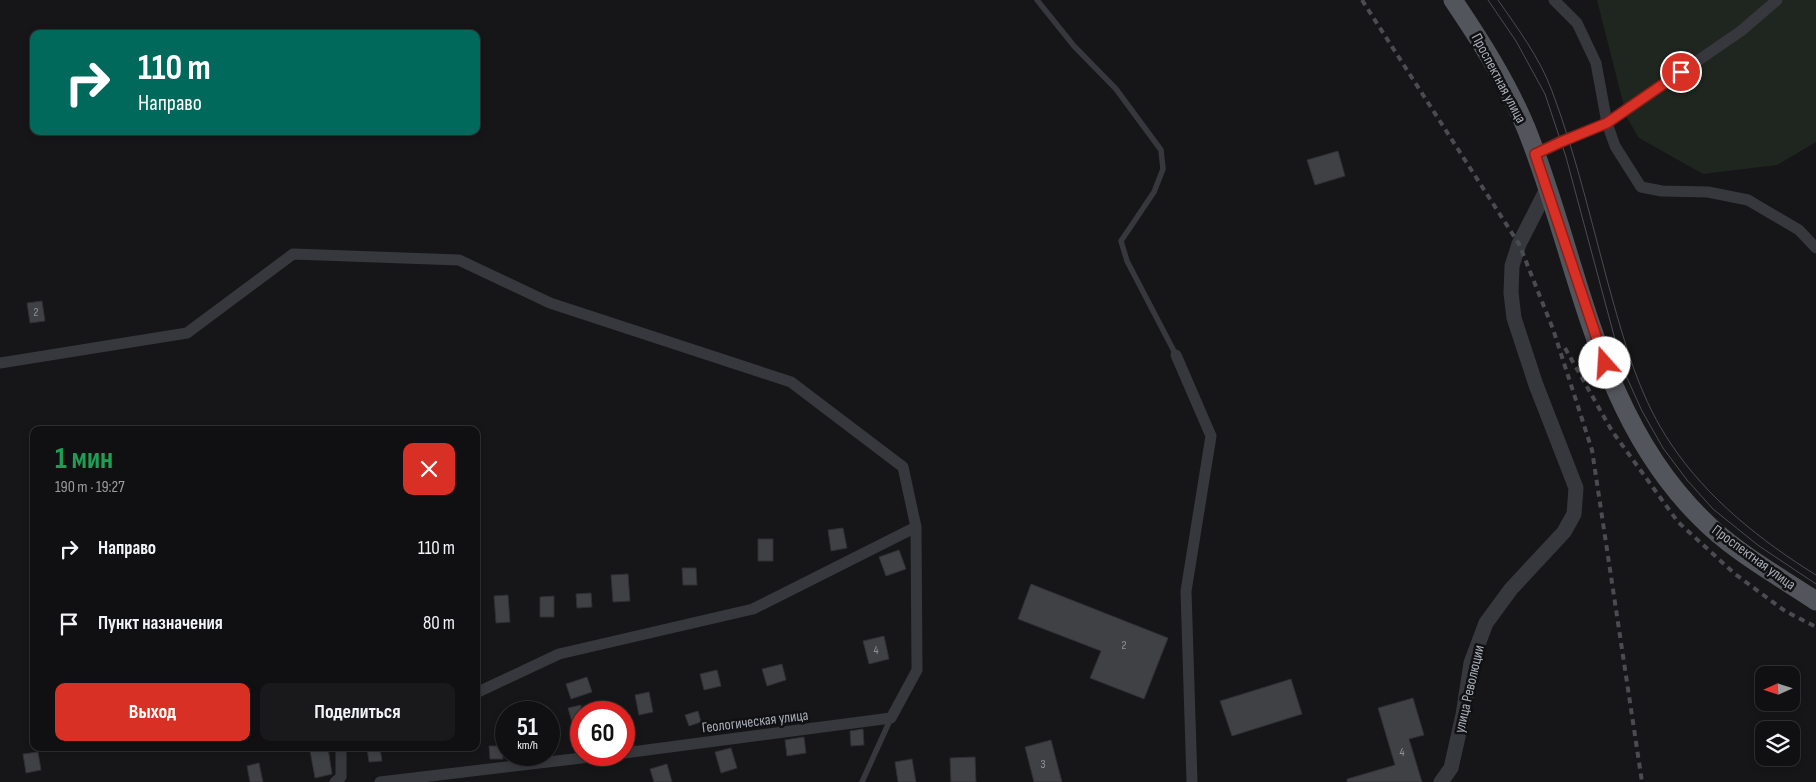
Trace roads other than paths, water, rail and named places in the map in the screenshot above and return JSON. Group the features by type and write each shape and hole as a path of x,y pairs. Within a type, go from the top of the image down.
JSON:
{"main road":[{"name":"Проспектная улица","path":"1453,0 1478,37 1513,99 1526,129 1605,363 1624,411 1647,452 1676,490 1713,530 1816,601"}],"street":[{"path":"1554,0 1578,23 1596,63 1607,123 1615,146 1641,187 1662,191 1708,192 1748,200 1800,230 1816,248"},
{"path":"1535,154 1607,123 1741,31 1777,0"},
{"name":"улица Революции","path":"1441,782 1451,768 1463,715 1471,663 1486,623 1511,589 1564,532 1574,514 1576,488 1536,385 1514,318 1511,293 1512,266 1519,244 1547,189"},
{"path":"0,363 187,333 293,254 459,260 550,303 791,382 903,467 916,527 918,670 891,718"},
{"path":"1176,355 1211,436 1186,591 1192,782"},
{"path":"480,691 559,654 753,609 916,527"},
{"name":"Геологическая улица","path":"635,752 891,718"},
{"path":"335,782 341,777 342,751"},
{"path":"380,782 570,759"}],"lane":[{"path":"1037,0 1074,46 1116,89 1161,150 1163,169 1154,192 1121,241 1127,261 1176,355"},
{"path":"862,782 891,718"}],"tram line":[{"path":"1488,0 1516,41 1545,94 1566,157 1623,369 1642,411 1663,448 1687,480 1713,509 1759,546 1816,584"},
{"path":"1498,0 1535,55 1552,91 1578,170 1625,341 1644,394 1661,428 1685,464 1718,500 1755,533 1816,575"}],"railway":[{"path":"1362,0 1519,244 1553,329 1592,450 1642,782"},
{"path":"1565,348 1612,431 1678,522 1735,574 1785,611 1816,627"}]}
